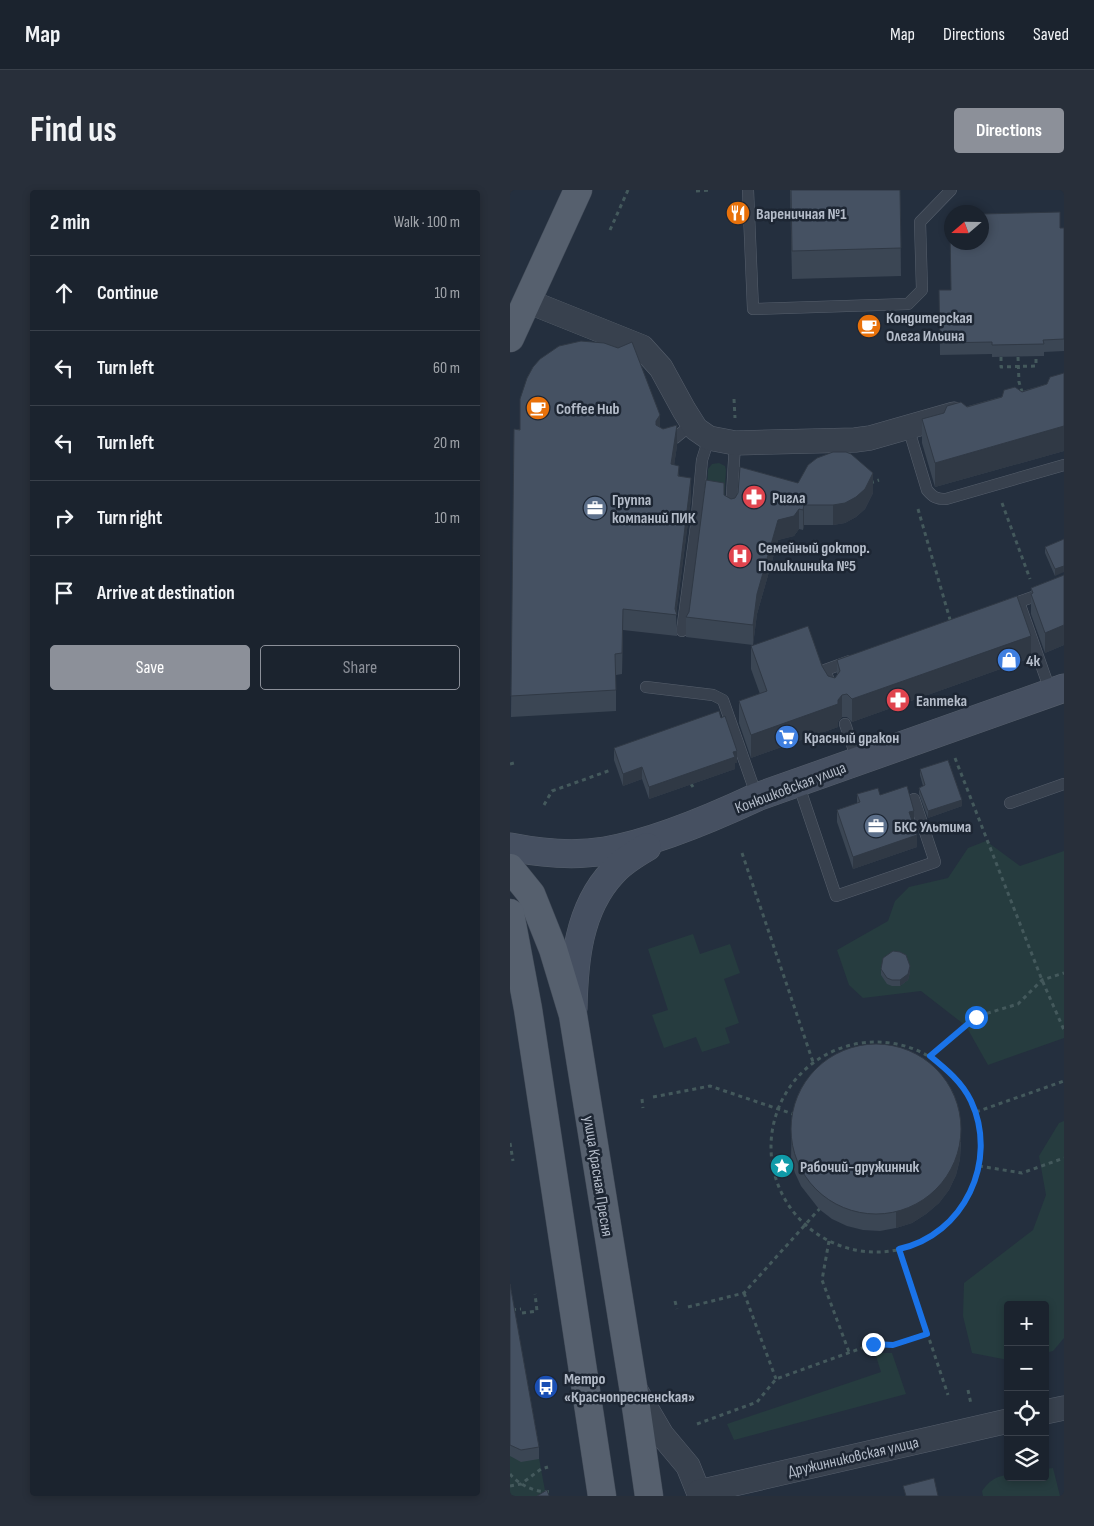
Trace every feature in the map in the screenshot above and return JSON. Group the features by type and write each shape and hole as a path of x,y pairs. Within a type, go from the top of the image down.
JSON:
{"main road":[{"path":"510,338 578,190"},
{"name":"Конюшковская улица","path":"510,847 558,853 587,853 615,848 670,833 718,816 756,797 1057,690"},
{"path":"573,1015 574,976 578,942 592,903 601,887 614,871 635,854 670,833"},
{"name":"улица Красная Пресня","path":"510,868 531,894 553,949 573,1015 649,1496"},
{"path":"510,914 528,1009 602,1496"}],"street":[{"path":"527,301 642,348 661,368 678,399 701,431 735,443 870,438 975,408"},
{"path":"633,1386 662,1435 688,1466 700,1494"},
{"path":"1049,1411 1064,1408"},
{"name":"Дружинниковская улица","path":"700,1494 1004,1422"}],"lane":[{"path":"748,190 753,309 908,304 922,290 920,222 951,190"},
{"path":"908,428 927,490 932,497 938,499 946,499 1064,465"},
{"path":"663,443 701,431 702,460 696,526 682,631"},
{"path":"731,512 735,443"},
{"path":"994,611 1064,586"},
{"path":"1019,602 1057,690"},
{"path":"833,693 825,670 861,657"},
{"path":"646,687 713,695 723,700 756,797"},
{"path":"845,724 858,762"},
{"path":"798,783 836,896 935,862 914,799"},
{"path":"1010,803 1064,784"}],"path":[{"path":"610,230 628,190"},
{"path":"696,191 710,190"},
{"path":"1001,357 1001,367 1036,366 1036,356"},
{"path":"1018,357 1019,382 1024,399"},
{"path":"734,399 735,419"},
{"path":"864,484 879,480"},
{"path":"1002,502 1022,556"},
{"path":"924,532 951,626"},
{"path":"954,758 1042,980 1064,1030"},
{"path":"544,805 552,791 611,770"},
{"path":"742,853 813,1062"},
{"path":"930,1056 976,1017 1018,1004 1042,980 1064,973"},
{"path":"871,1041 903,1044 930,1056 954,1075 971,1099 976,1112 981,1134 981,1157 974,1186 959,1212 938,1232 911,1246 899,1249 884,1252 855,1250 829,1240 805,1224 792,1209 781,1191 774,1171 771,1151 772,1130 778,1110 792,1084 813,1062 840,1048 871,1041"},
{"path":"976,1112 1064,1081"},
{"path":"653,1097 710,1086 804,1118"},
{"path":"642,1099 643,1108"},
{"path":"510,1143 513,1160"},
{"path":"979,1166 1022,1173 1064,1158"},
{"path":"688,1307 744,1293 824,1204"},
{"path":"829,1240 822,1280 849,1352"},
{"path":"899,1249 948,1395"},
{"path":"744,1293 776,1379"},
{"path":"512,1310 538,1311 535,1294"},
{"path":"675,1301 677,1309"},
{"path":"697,1424 757,1402 776,1379 873,1344 893,1345 927,1334"},
{"path":"968,1390 972,1407"},
{"path":"510,1486 521,1484 541,1469 548,1467"},
{"path":"510,1474 521,1484 545,1492 552,1491"}],"green space":[{"path":"719,463 725,466 726,470 724,503 706,510 708,469 712,464"},
{"path":"986,841 1020,866 1064,851 1064,1038 988,1065 966,1026 921,991 863,998 849,985 837,950 888,921 895,901 909,887 948,878 968,848"},
{"path":"693,934 700,954 730,944 740,973 724,979 739,1023 725,1028 730,1043 702,1052 696,1037 664,1048 652,1015 668,1010 648,949"},
{"path":"1064,1121 1064,1338 1053,1351 1049,1352 1049,1301 1004,1301 1004,1359 972,1353 963,1316 964,1283 1033,1230 1046,1195 1039,1156 1059,1123"},
{"path":"510,1296 541,1469 546,1496 510,1496"},
{"path":"875,1353 892,1353 906,1394 734,1440 727,1424 881,1372"},
{"path":"1049,1468 1053,1468 1060,1496 983,1496 982,1491 996,1478 1004,1476 1004,1481 1049,1481"}],"building":[{"path":"791,190 900,190 901,248 792,251"},
{"path":"1060,212 1060,228 1064,228 1064,339 1043,340 1044,344 940,343 939,290 951,290 950,250 989,250 989,214"},
{"name":"Группа компаний ПИК","path":"581,341 604,343 618,348 632,342 660,415 656,425 663,429 677,425 671,464 679,466 678,476 691,478 675,609 677,615 623,609 622,653 615,654 616,690 511,696 514,429 520,430 520,399 533,367 540,359 559,346"},
{"path":"1064,373 1064,426 935,463 922,419 944,413 947,406 961,402 967,407 1002,397 1004,390 1015,387 1022,392 1047,384 1050,377"},
{"name":"Семейный доктор. Поликлиника №5","path":"833,452 851,454 873,473 865,489 845,503 804,505 803,510 799,509 794,516 778,520 757,594 753,625 686,617 689,612 706,480 724,483 724,495 731,499 735,498 738,493 740,467 798,483 808,465 817,458"},
{"path":"1064,539 1064,566 1055,569 1045,547"},
{"path":"1064,575 1064,625 1045,633 1031,594 1033,593 1031,588"},
{"path":"1017,596 1031,636 852,699 847,694 842,695 838,700 838,704 751,735 739,701 767,691 751,646 808,626 822,666 828,676 835,678 840,671 837,660"},
{"path":"719,711 721,718 725,716 737,751 733,752 735,757 649,787 642,767 623,774 614,748"},
{"path":"948,760 962,800 928,811 919,788 925,785 920,769"},
{"path":"907,786 914,811 909,812 917,835 853,857 837,810 860,802 857,794 878,788 880,795"},
{"path":"893,951 906,955 910,966 908,974 900,980 887,978 881,969 883,958"},
{"path":"868,1044 884,1044 909,1050 930,1063 942,1075 955,1096 961,1129 955,1162 942,1183 930,1195 909,1208 884,1214 868,1214 843,1208 822,1195 810,1183 797,1162 791,1137 791,1121 797,1096 810,1075 822,1063 843,1050"},
{"path":"510,1284 539,1447 521,1450 510,1445"},
{"path":"934,1478 938,1496 906,1496 903,1486"},
{"path":"547,1490 549,1496 537,1496"}],"place":[{"name":"Вареничная №1","path":"738,213"},
{"name":"Кондитерская Олега Ильина","path":"869,326"},
{"name":"Coffee Hub","path":"538,408"},
{"name":"Ригла","path":"754,497"},
{"name":"Группа компаний ПИК","path":"595,508"},
{"name":"Семейный доктор. Поликлиника №5","path":"740,556"},
{"name":"4к","path":"1009,660"},
{"name":"Еаптека","path":"898,700"},
{"name":"Красный дракон","path":"787,737"},
{"name":"БКС Ультима","path":"876,826"},
{"name":"Рабочий-дружинник","path":"782,1166"},
{"name":"Метро «Краснопресненская»","path":"546,1387"}],"route":[{"path":"873,1344 893,1345 927,1334 899,1249 911,1246 938,1232 959,1212 974,1186 981,1157 981,1134 976,1112 971,1099 954,1075 930,1056 976,1017"}]}
